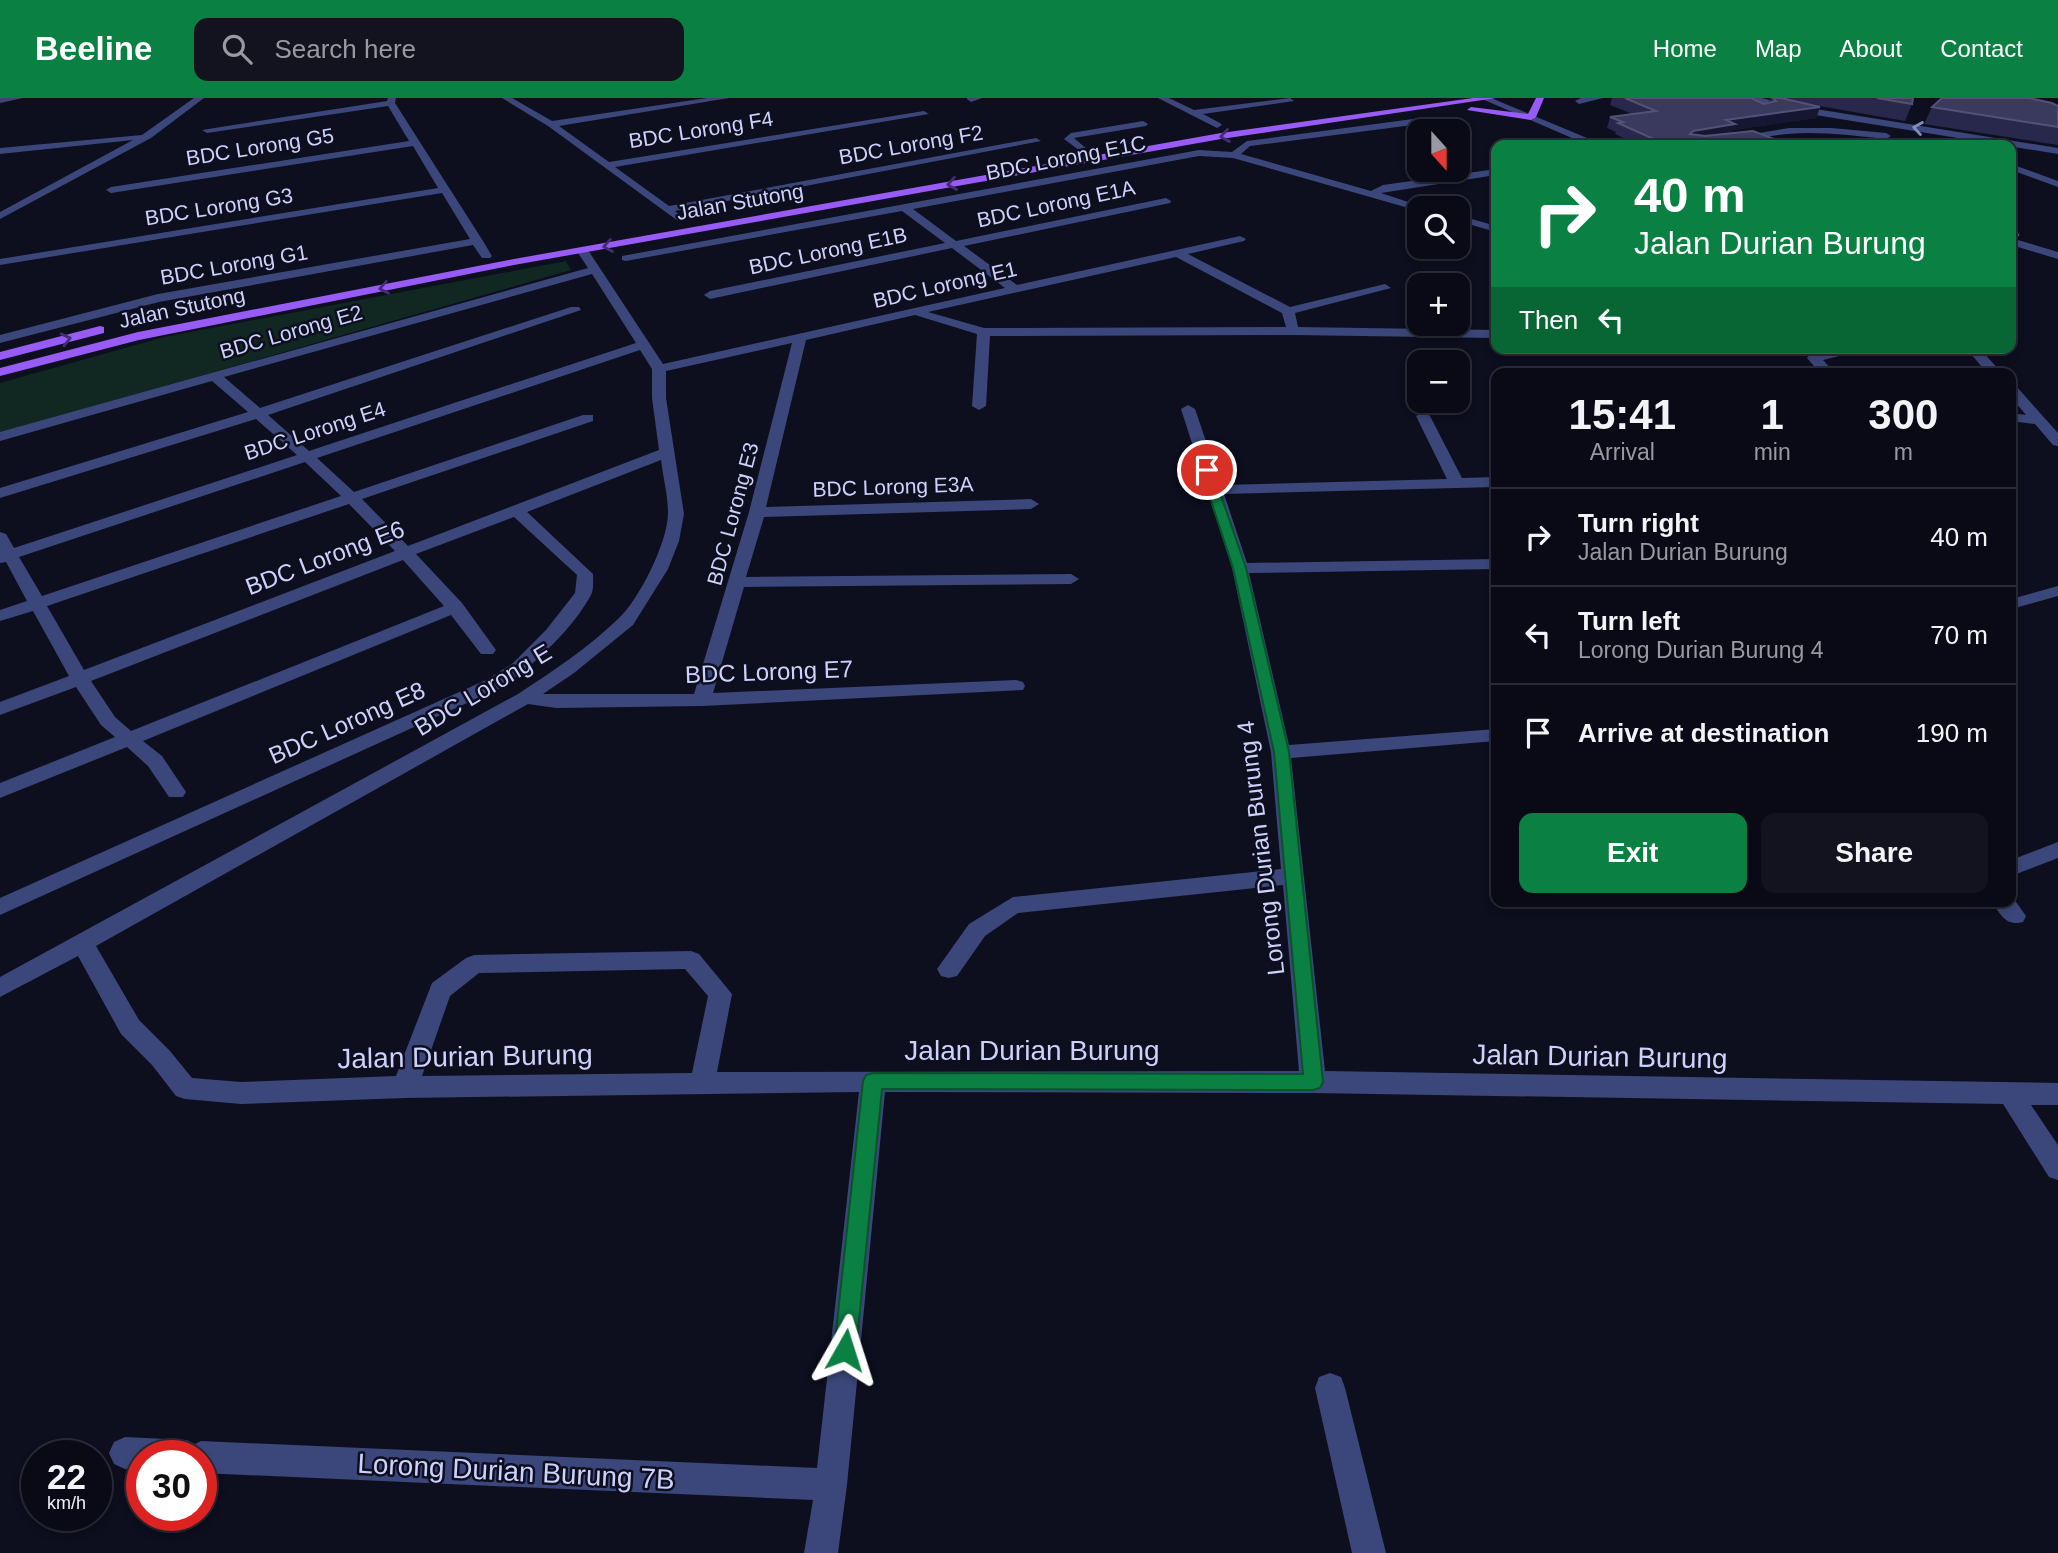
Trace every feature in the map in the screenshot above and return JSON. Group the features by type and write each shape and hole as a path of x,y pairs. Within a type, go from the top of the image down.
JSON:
{"main road":[{"name":"Jalan Stutong","path":"365,279 1217,125 1425,98"},
{"path":"1313,113 1438,98"},
{"name":"Jalan Stutong","path":"0,372 138,335 514,262 1221,136 1492,98"},
{"path":"1382,113 1471,110 1531,117 1540,98"},
{"path":"486,256 499,261 514,262"},
{"name":"Jalan Stutong","path":"0,356 109,328"}],"street":[{"path":"0,100 19,98"},
{"path":"2,214 148,136 200,98"},
{"path":"506,98 551,124 682,222"},
{"path":"551,124 725,98"},
{"path":"1162,98 1217,125"},
{"path":"1246,98 1295,100"},
{"path":"1484,98 1584,140"},
{"path":"1579,101 1598,98"},
{"path":"207,130 391,100 486,256"},
{"path":"1193,113 1295,100"},
{"path":"1748,100 1990,140"},
{"path":"1748,100 1780,117"},
{"path":"1795,108 1824,104"},
{"name":"BDC Lorong F4","path":"609,165 924,114"},
{"path":"1791,121 1815,131"},
{"path":"1234,155 1247,144 1407,123"},
{"path":"1083,149 1069,139 1071,136 1143,124"},
{"path":"1729,140 1815,131 1891,137"},
{"path":"2007,133 2015,140"},
{"path":"0,151 148,136"},
{"path":"1750,137 1758,140"},
{"path":"1904,138 1921,140"},
{"name":"BDC Lorong F2","path":"668,209 1036,141"},
{"path":"2016,141 2021,145"},
{"name":"BDC Lorong G5","path":"111,190 415,143"},
{"path":"2016,144 2058,151"},
{"name":"BDC Lorong E1C","path":"626,258 1199,153 1234,155"},
{"path":"2016,153 2058,160"},
{"path":"1234,155 1407,204"},
{"path":"2016,169 2058,184"},
{"path":"1371,195 1383,188 1491,173"},
{"name":"BDC Lorong G3","path":"0,262 444,190"},
{"name":"BDC Lorong E1A","path":"954,245 1166,201"},
{"path":"905,208 1014,289"},
{"path":"1470,221 1491,228"},
{"name":"BDC Lorong E1","path":"659,369 1240,239"},
{"name":"BDC Lorong G1","path":"0,339 158,298 477,241"},
{"path":"2016,243 2058,256"},
{"name":"BDC Lorong E1B","path":"710,295 954,245"},
{"path":"582,250 659,369"},
{"path":"1178,253 1288,311 1385,288"},
{"name":"BDC Lorong E2","path":"0,437 593,270"},
{"path":"2,489 259,414 575,310"},
{"path":"1288,311 1293,331"},
{"path":"915,312 984,332 1293,331 1491,334"},
{"path":"979,406 984,332"},
{"name":"BDC Lorong E3","path":"702,700 757,512 800,337"},
{"name":"BDC Lorong E4","path":"6,556 644,345"},
{"path":"1823,368 1814,358 1835,354"},
{"path":"1978,354 1990,368"},
{"name":"BDC Lorong E","path":"0,988 525,698 603,642 627,621 649,589 664,560 676,514 659,398 659,369"},
{"path":"215,376 306,457 406,553 456,607 487,650"},
{"path":"2016,395 2058,442"},
{"name":"Lorong Durian Burung 4","path":"1188,409 1240,568 1281,752 1313,1082"},
{"path":"1423,416 1457,483"},
{"path":"0,616 588,418"},
{"path":"2016,418 2040,421"},
{"name":"BDC Lorong E6","path":"0,709 667,453"},
{"path":"1213,490 1491,482"},
{"name":"BDC Lorong E3A","path":"757,512 1031,503"},
{"name":"BDC Lorong E8","path":"0,907 493,684 519,667 552,634 584,593 585,574 516,510"},
{"path":"0,537 6,556 38,603 80,678 108,721 155,761 176,792"},
{"path":"1240,568 1491,564"},
{"path":"737,582 1071,579"},
{"path":"2016,603 2058,591"},
{"path":"0,791 456,607"},
{"name":"BDC Lorong E7","path":"525,698 556,702 702,700 1016,686"},
{"path":"1281,752 1491,735"},
{"path":"2016,865 2058,850"},
{"path":"949,969 977,930 1013,905 1293,876"},
{"name":"Jalan Durian Burung","path":"83,943 130,1027 161,1058 185,1088 240,1093 405,1087 873,1081 1313,1082 2058,1094"},
{"path":"405,1087 440,990 474,964 691,960 720,994 702,1084"},
{"path":"821,1553 831,1485 873,1081"},
{"path":"2011,1095 2058,1168"},
{"path":"1330,1388 1369,1553"},
{"name":"Lorong Durian Burung 7B","path":"217,1458 831,1485"}],"green space":[{"path":"566,261 571,270 0,433 0,383 164,337"}],"building":[{"path":"1625,98 1751,98 1764,104 1776,101 1773,98 1781,98 1820,107 1726,120 1735,124 1693,131 1690,134 1705,136 1753,131 1777,140 1656,140 1610,117 1656,111"},
{"path":"1877,98 1913,98 1912,104"},
{"path":"1942,98 2029,98 2052,103 2058,106 2058,127 1932,107"}],"route":[{"path":"845,1350 873,1081 1313,1082 1281,752 1240,568 1207,470"}]}
